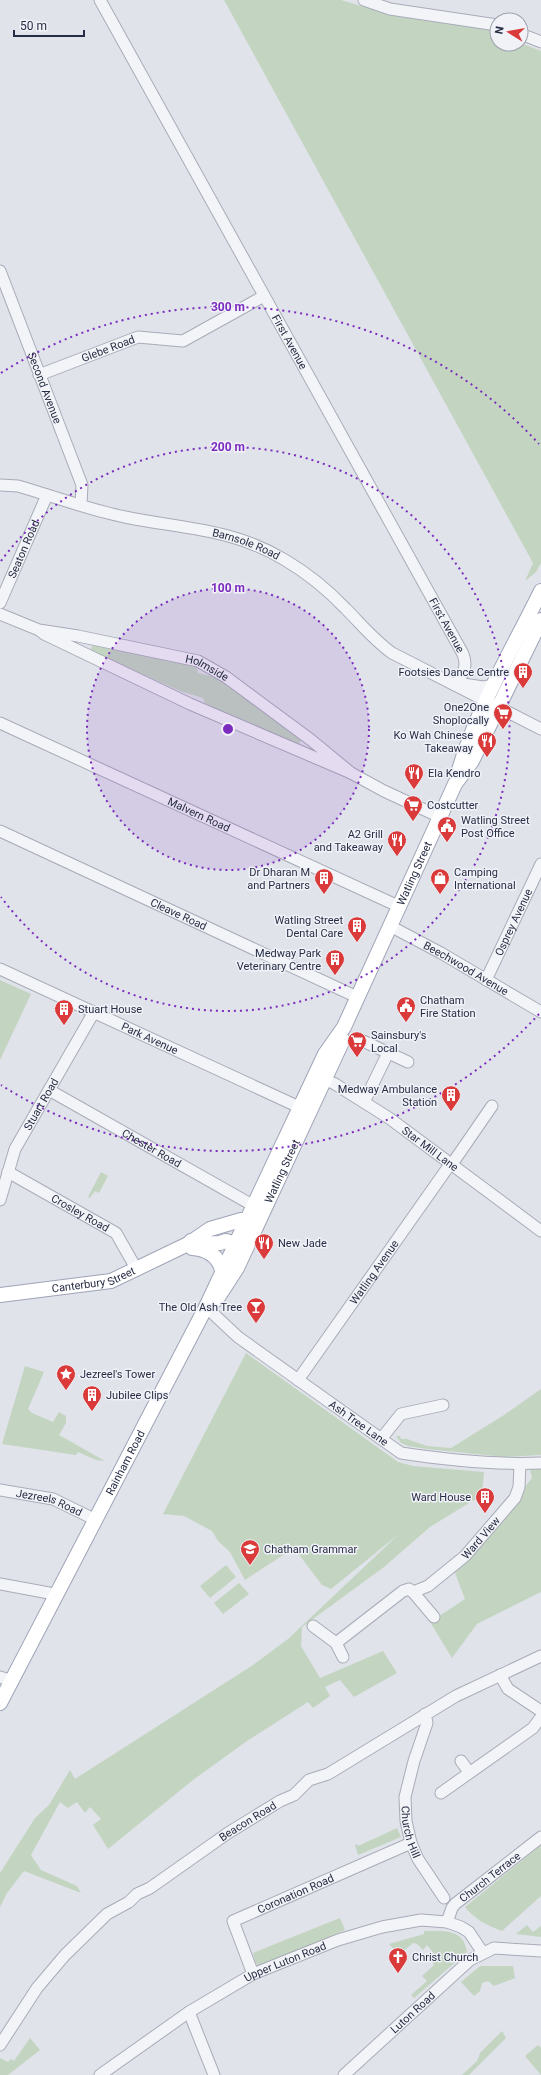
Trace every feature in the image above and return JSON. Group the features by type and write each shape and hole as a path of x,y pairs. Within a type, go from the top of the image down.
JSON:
{"main road":[{"name":"Watling Street","path":"493,703 495,684 541,591"},
{"name":"Watling Street","path":"247,1221 299,1107 343,1040 344,1027 455,784 463,756 541,620"},
{"name":"Watling Street","path":"206,1307 217,1299 237,1268 241,1245 320,1077"},
{"name":"Canterbury Street","path":"0,1295 104,1283 137,1270 186,1244 210,1229 241,1220 247,1221"},
{"name":"Rainham Road","path":"0,1703 6,1679 56,1596 206,1307 222,1270 241,1245 247,1221"},
{"path":"186,1244 220,1243 226,1241 241,1245"},
{"path":"186,1244 208,1251 219,1260 222,1270"}],"street":[{"name":"First Avenue","path":"100,0 463,654 465,664 463,674 454,685"},
{"path":"364,0 390,9 489,24"},
{"path":"529,37 541,42"},
{"name":"Second Avenue","path":"0,271 82,485 82,505"},
{"name":"Glebe Road","path":"39,375 138,337 183,341 264,296"},
{"name":"Barnsole Road","path":"0,485 18,486 124,517 220,533 265,548 312,578 346,609 375,640 392,653 458,688 493,703 541,729"},
{"name":"Seaton Road","path":"0,603 48,495"},
{"name":"Holmside","path":"0,614 39,630 84,637 198,661 226,677 311,740 351,773"},
{"name":"Holmside","path":"39,630 79,652 183,700 351,773 384,791 440,817"},
{"path":"79,652 84,637"},
{"name":"Barnsole Road","path":"454,685 459,683 483,688 495,684"},
{"name":"Malvern Road","path":"0,723 398,906"},
{"path":"304,753 311,740"},
{"name":"Cleave Road","path":"0,831 357,997"},
{"name":"Osprey Avenue","path":"486,980 538,880 541,864"},
{"name":"Beechwood Avenue","path":"390,926 541,1012"},
{"name":"Park Avenue","path":"0,970 299,1107"},
{"name":"Stuart Road","path":"0,1200 14,1151 94,1012"},
{"path":"363,1041 408,1062"},
{"path":"364,1102 388,1053"},
{"name":"Star Mill Lane","path":"320,1077 394,1121 541,1231"},
{"name":"Chester Road","path":"49,1090 254,1206"},
{"name":"Watling Avenue","path":"298,1380 492,1106"},
{"name":"Crosley Road","path":"8,1172 116,1233 137,1270"},
{"name":"Ash Tree Lane","path":"206,1307 230,1331 401,1452 434,1458 520,1464 541,1463"},
{"path":"381,1439 401,1414 443,1405"},
{"name":"Ward View","path":"336,1643 403,1591 409,1589 413,1592 428,1586 465,1556 504,1511 518,1490 520,1464"},
{"name":"Jezreels Road","path":"0,1490 53,1499 96,1520"},
{"path":"0,1584 48,1592 56,1596"},
{"path":"413,1592 434,1617"},
{"path":"313,1626 336,1643 343,1657"},
{"name":"Beacon Road","path":"0,2045 50,1971 107,1914 128,1903 137,1894 150,1888 234,1829 294,1795 309,1780 328,1774 456,1696 541,1656"},
{"path":"500,1675 508,1689 541,1711"},
{"name":"Church Hill","path":"425,1714 427,1723 414,1761 405,1797 406,1821 411,1843 418,1859 444,1898"},
{"path":"441,1794 469,1772 533,1728 541,1717"},
{"path":"461,1761 469,1772"},
{"name":"Church Terrace","path":"447,1922 455,1904 541,1837"},
{"name":"Coronation Road","path":"253,1974 233,1921 411,1843"},
{"name":"Upper Luton Road","path":"100,2075 189,2012 253,1974 338,1940 382,1927 421,1920 447,1922 461,1927 469,1932 483,1953"},
{"name":"Luton Road","path":"344,2075 470,1960 494,1948 541,1952"},
{"path":"189,2012 214,2075"}],"green space":[{"path":"224,0 341,0 395,16 489,30 489,52 529,52 529,46 541,51 541,563 536,572 525,581 533,563"},
{"path":"93,644 189,663 197,668 198,673 215,677 241,693 301,739 298,749 205,703 203,698 180,691 90,651"},
{"path":"0,980 31,994 0,1060"},
{"path":"101,1172 108,1176 99,1193 95,1191 90,1198 88,1197"},
{"path":"246,1353 398,1462 413,1466 484,1472 482,1495 430,1527 384,1567 302,1627 301,1646 320,1678 383,1651 397,1673 354,1697 340,1680 325,1687 330,1696 313,1708 308,1702 247,1741 193,1780 108,1849 93,1825 101,1819 90,1807 85,1813 77,1802 68,1808 60,1802 31,1855 41,1870 77,1886 81,1893 24,1871 7,1893 0,1907 0,1873 35,1818 49,1805 70,1770 75,1779 253,1665 288,1639 399,1534 331,1589 322,1585 294,1548 245,1580 230,1552 218,1541 212,1531 184,1516 163,1514"},
{"path":"25,1366 44,1372 28,1409 32,1413 53,1422 59,1412 66,1416 66,1423 59,1435 105,1461 96,1460 78,1452 76,1455 2,1444"},
{"path":"541,1389 541,1455 505,1457 427,1449 408,1446 401,1443 396,1436 400,1436 401,1439 407,1439 427,1446 451,1448 504,1415"},
{"path":"541,1468 541,1592 477,1624 452,1658 430,1622 465,1599 455,1573 532,1478 530,1470"},
{"path":"226,1565 236,1577 210,1598 200,1586"},
{"path":"239,1583 249,1594 223,1614 214,1603"},
{"path":"397,1828 401,1837 358,1855 355,1845 357,1844 358,1846"},
{"path":"541,1845 541,1896 502,1931 482,1922 465,1907"},
{"path":"340,1918 345,1930 263,1966 256,1964 253,1953"},
{"path":"527,1925 533,1932 541,1926 541,1937 516,1934"},
{"path":"424,1931 452,1932 462,1939 467,1952 414,1998 411,1995 427,1981 422,1976 434,1965 432,1960 436,1956 427,1945 423,1950 417,1944 413,1943 399,1955 389,1944 424,1934"},
{"path":"480,1966 513,1966 515,1978 494,1986 488,1981 482,1983 480,1991 474,1996 461,1982"},
{"path":"502,2031 506,2038 469,2075 462,2075 477,2061 480,2053"},
{"path":"30,2038 40,2050 8,2075 0,2075 0,2058 8,2062 11,2059 14,2061"},
{"path":"538,2045 541,2048 541,2075 525,2056"}],"place":[{"name":"Footsies Dance Centre","path":"523,689"},
{"name":"One2One Shoplocally","path":"503,730"},
{"name":"Ko Wah Chinese Takeaway","path":"487,758"},
{"name":"Ela Kendro","path":"414,790"},
{"name":"Costcutter","path":"413,822"},
{"name":"Watling Street Post Office","path":"447,843"},
{"name":"A2 Grill and Takeaway","path":"397,857"},
{"name":"Dr Dharan M and Partners","path":"324,895"},
{"name":"Camping International","path":"440,895"},
{"name":"Watling Street Dental Care","path":"357,943"},
{"name":"Medway Park Veterinary Centre","path":"335,976"},
{"name":"Chatham Fire Station","path":"406,1023"},
{"name":"Stuart House","path":"64,1026"},
{"name":"Sainsbury's Local","path":"357,1058"},
{"name":"Medway Ambulance Station","path":"451,1112"},
{"name":"New Jade","path":"264,1260"},
{"name":"The Old Ash Tree","path":"256,1324"},
{"name":"Jezreel's Tower","path":"66,1391"},
{"name":"Jubilee Clips","path":"92,1412"},
{"name":"Ward House","path":"485,1514"},
{"name":"Chatham Grammar","path":"250,1566"},
{"name":"Christ Church","path":"398,1974"}]}
